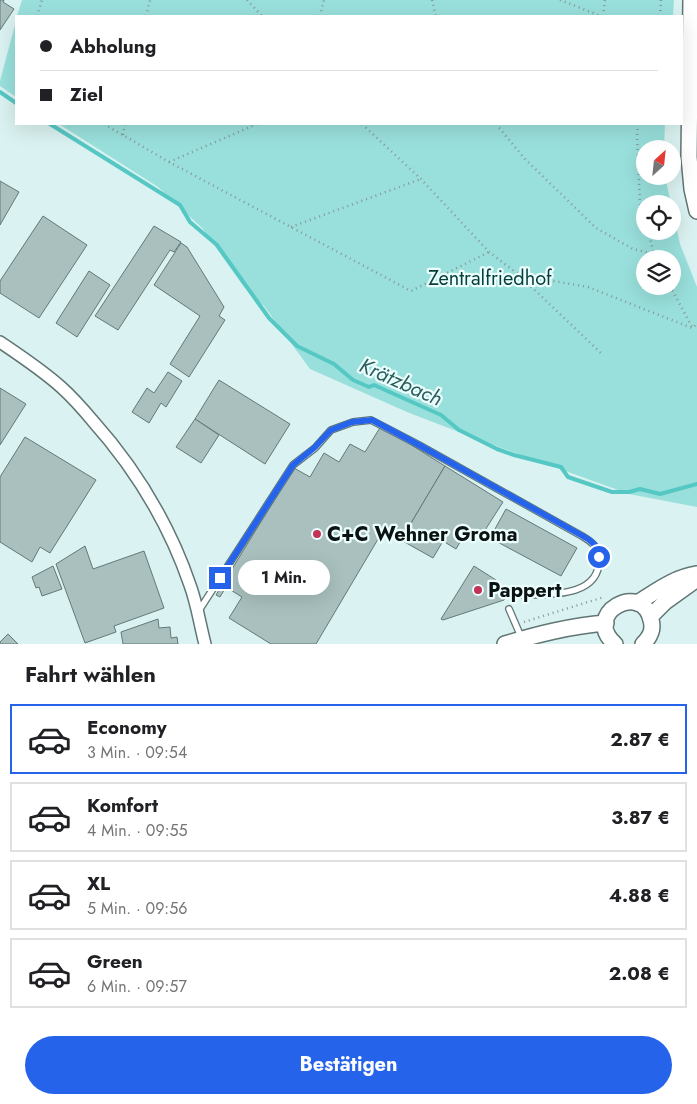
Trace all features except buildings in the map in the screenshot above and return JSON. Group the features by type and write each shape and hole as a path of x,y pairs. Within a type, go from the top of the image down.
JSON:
{"main road":[{"path":"691,0 689,157 692,189 697,211"},
{"path":"637,603 678,578 697,574"},
{"path":"651,616 665,602 697,579"},
{"path":"616,644 609,637 606,630 608,615 618,604 634,602 647,610 651,616 652,631 643,644"},
{"path":"505,644 560,628 606,622"}],"street":[{"path":"0,342 45,373 62,388 103,431 129,465 152,501 181,560 191,588 204,644"}],"lane":[{"path":"197,613 293,465 314,448 331,430 352,422 372,420 594,544 598,551 599,563 593,578 581,588 567,592 522,595"},
{"path":"509,609 522,638"}],"path":[{"path":"37,15 42,0"},
{"path":"146,15 150,0"},
{"path":"247,0 261,15"},
{"path":"320,15 324,0"},
{"path":"432,0 436,15"},
{"path":"560,0 599,15"},
{"path":"602,15 605,0"},
{"path":"660,15 661,0"},
{"path":"106,125 169,162 411,291 489,252"},
{"path":"123,135 125,125"},
{"path":"169,162 255,125"},
{"path":"363,125 421,179 489,252 518,274 603,355"},
{"path":"497,125 524,158 596,228 637,250"},
{"path":"638,125 640,195"},
{"path":"291,227 421,179"},
{"path":"518,274 588,287 692,328"},
{"path":"675,295 692,328"},
{"path":"692,328 697,324"},
{"path":"576,606 578,612"}],"green space":[{"path":"22,0 674,0 673,15 17,15"},
{"path":"15,25 15,96 0,86"},
{"name":"Zentralfriedhof","path":"61,125 665,125 664,140 636,140 636,185 667,185 669,195 636,195 636,240 679,240 697,287 697,507 629,494 407,412 310,369 264,306 244,287 202,228 158,187"}],"waterway":[{"name":"Krätzbach","path":"0,92 15,102"},
{"name":"Krätzbach","path":"52,125 180,205 190,222 217,245 269,318 297,346 334,364 353,380 369,387 374,385 441,415 459,430 497,449 561,467 568,477 612,492 629,492 640,489 660,494 697,484"}],"place":[{"name":"C+C Wehner Groma","path":"317,534"},
{"name":"Pappert","path":"478,590"}],"route":[{"path":"220,578 293,465 314,448 331,430 352,422 372,420 588,539 594,544 599,557"}]}
